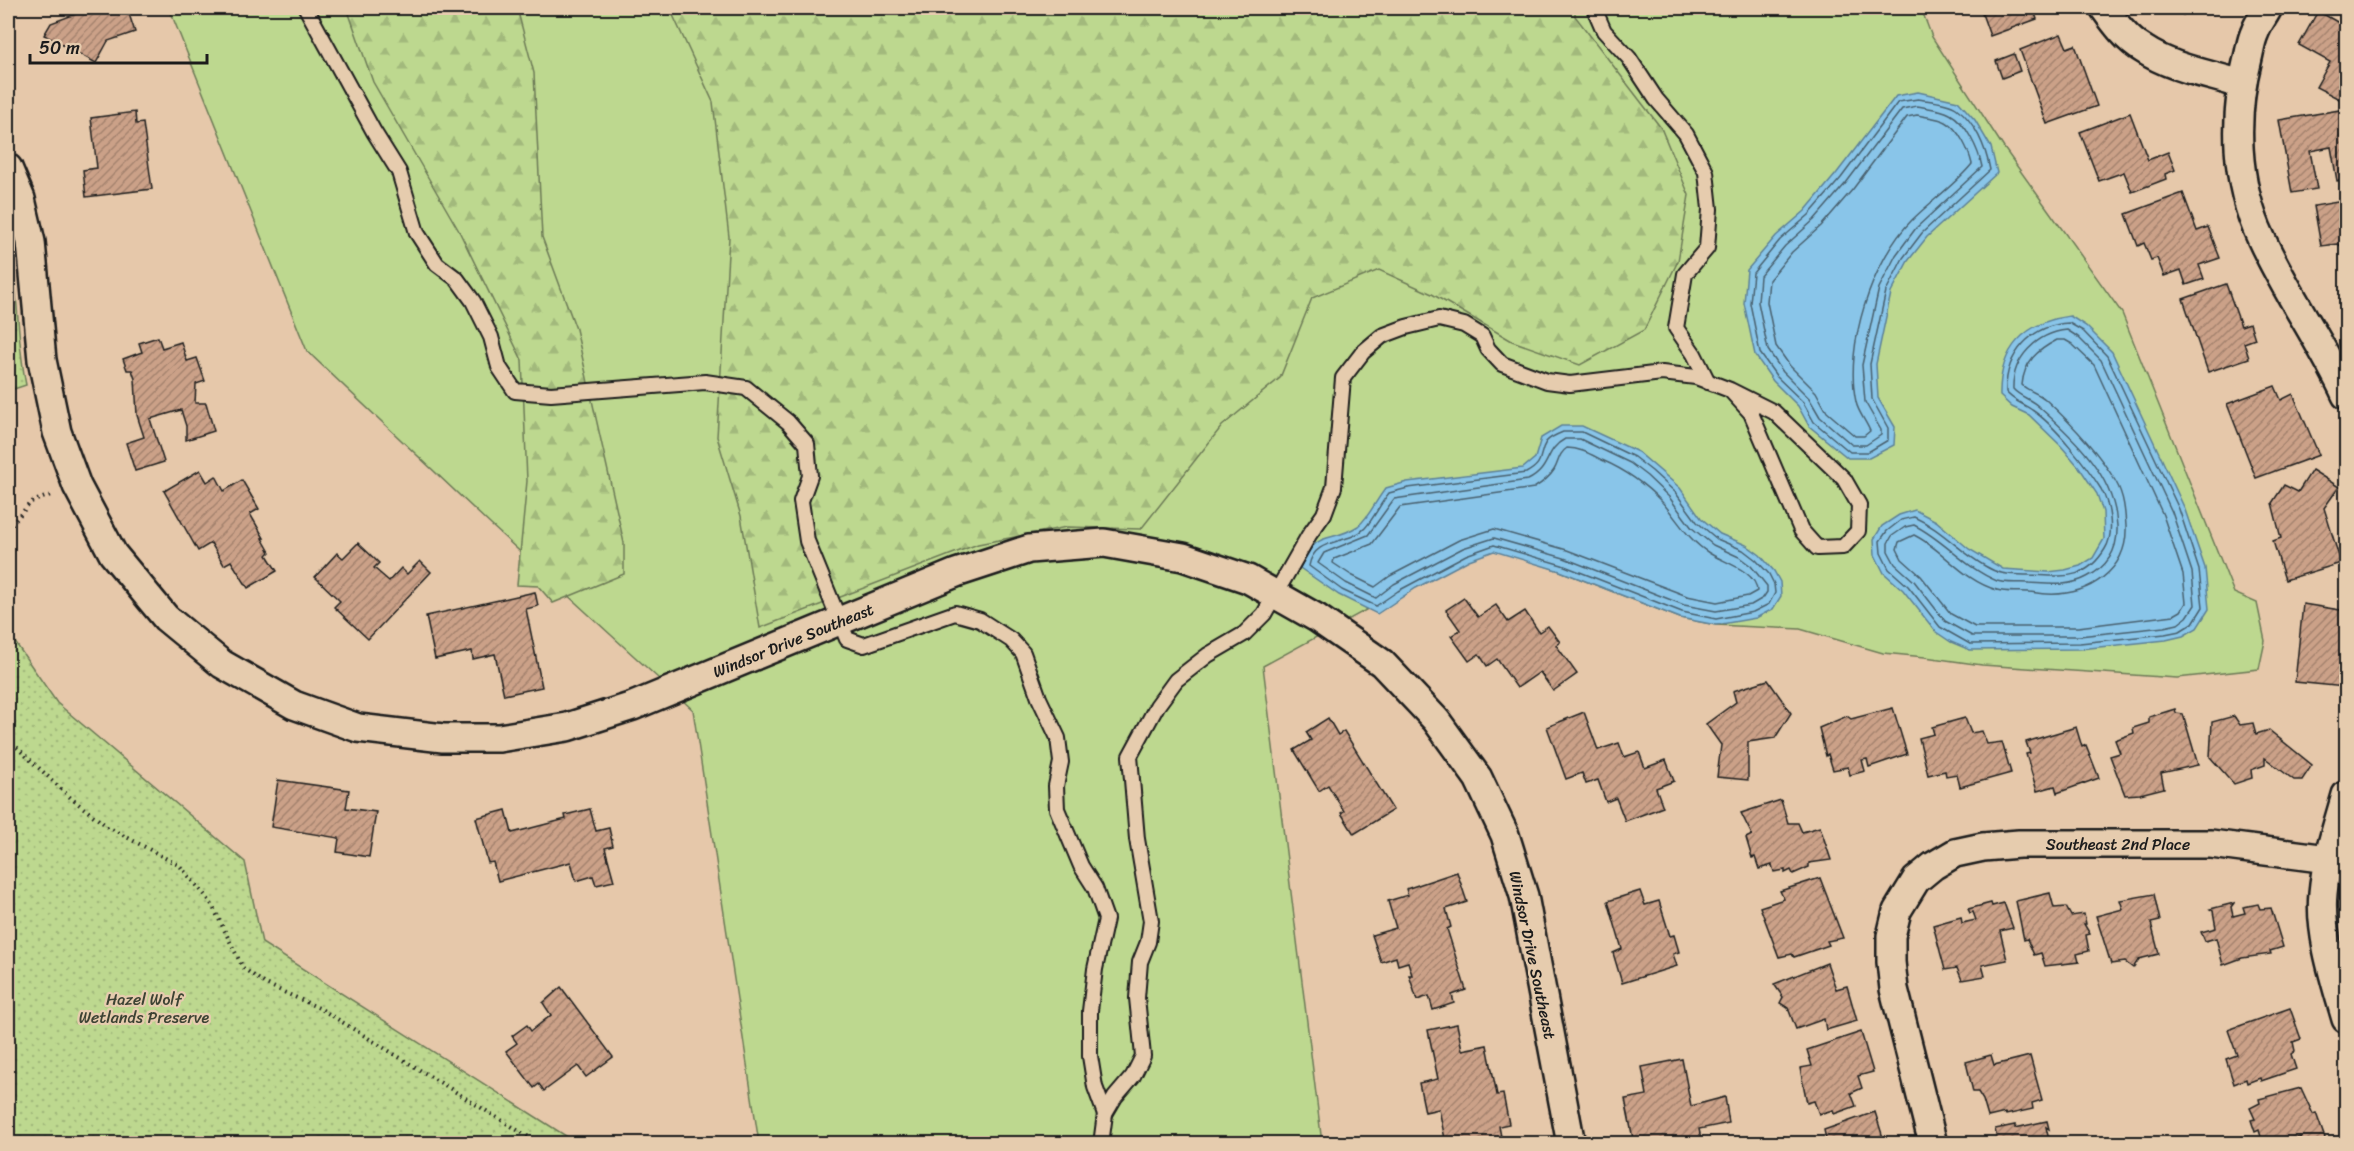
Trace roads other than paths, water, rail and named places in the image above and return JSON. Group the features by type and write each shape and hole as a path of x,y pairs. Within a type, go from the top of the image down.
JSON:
{"street":[{"path":"2104,8 2115,23 2142,49 2175,64 2241,84"},
{"path":"2268,8 2254,34 2241,84 2239,157 2245,192 2260,237 2289,293 2338,354 2346,395"},
{"name":"Windsor Drive Southeast","path":"8,168 21,199 31,242 42,360 55,421 77,486 113,554 166,618 222,664 294,705 358,728 443,738 499,738 567,727 633,706 956,573 1029,549 1104,543 1183,557 1248,579 1317,618 1382,663 1436,720 1478,778 1505,835 1524,896 1571,1143"},
{"path":"2346,795 2328,860 2323,896 2326,937 2334,978 2346,1019"},
{"name":"Southeast 2nd Place","path":"1933,1143 1894,989 1891,936 1897,911 1916,880 1933,866 1955,853 1983,847 2019,844 2211,844 2328,860"}],"lane":[{"path":"306,8 374,132 399,172 417,233 437,264 457,279 473,301 491,336 499,367 515,391 552,394 705,382 746,388 789,422 807,444 810,476 801,501 807,541 847,639 864,645 955,613 980,620 1011,640 1023,653 1039,698 1058,738 1061,762 1056,786 1057,809 1081,866 1095,888 1106,919 1095,969 1090,1011 1090,1056 1095,1087 1105,1114"},
{"path":"1594,8 1604,31 1629,58 1656,99 1686,134 1706,172 1710,208 1707,248 1685,274 1676,328 1694,354 1708,382"},
{"path":"1101,1143 1105,1114 1115,1097 1133,1076 1143,1056 1137,998 1140,962 1148,942 1151,921 1137,839 1130,756 1156,706 1176,680 1208,655 1244,634 1264,614 1324,514 1334,487 1343,378 1363,352 1382,336 1439,319 1464,325 1482,336 1488,349 1502,364 1547,381 1570,384 1662,373 1696,377 1730,390 1774,412 1844,479 1859,505 1858,531 1843,547 1817,548 1801,530 1751,413 1730,390"}],"water":[{"path":"1918,92 1958,101 1975,120 1991,147 1997,173 1927,237 1908,261 1891,293 1876,364 1878,398 1895,427 1894,445 1869,458 1848,458 1809,426 1798,406 1773,381 1755,355 1744,303 1747,270 1776,236 1805,211 1896,96"},
{"path":"2070,316 2086,326 2112,352 2184,507 2205,568 2209,609 2197,628 2183,636 2166,640 2080,649 1970,650 1951,642 1936,632 1903,590 1884,573 1875,555 1874,539 1882,526 1899,515 1915,510 1936,521 1969,549 2003,569 2048,572 2065,570 2080,566 2093,558 2104,539 2103,512 2097,494 2061,446 2029,415 2012,407 2000,396 2004,365 2017,341 2040,324"},
{"path":"1561,426 1582,426 1638,452 1680,488 1701,518 1720,534 1746,545 1760,555 1780,582 1781,596 1773,609 1756,618 1716,625 1680,618 1560,571 1494,551 1469,560 1416,588 1377,614 1339,595 1300,568 1306,555 1319,541 1348,532 1358,526 1386,488 1407,482 1523,468 1535,458 1541,438"}],"park label":[{"name":"Hazel Wolf Wetlands Preserve","path":"144,1008"}]}
